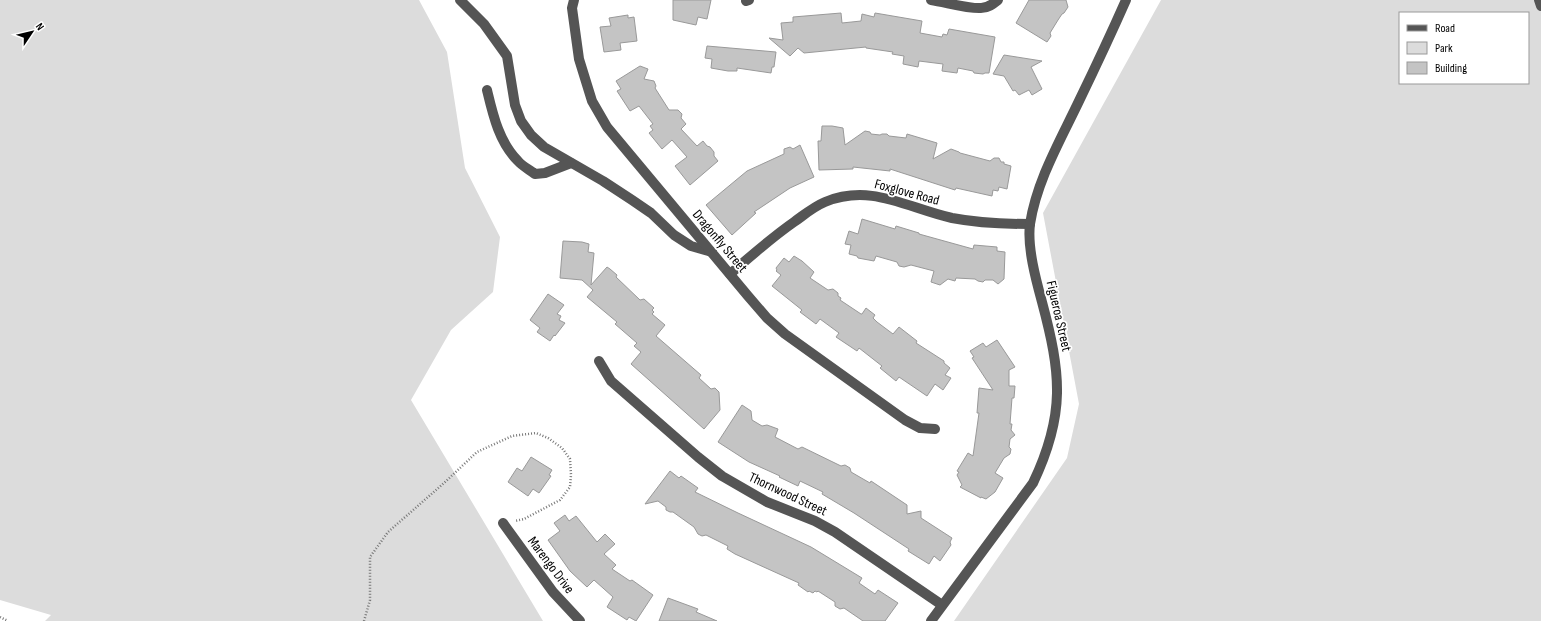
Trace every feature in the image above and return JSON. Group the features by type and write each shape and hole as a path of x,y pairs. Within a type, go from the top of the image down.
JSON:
{"street":[{"path":"460,0 484,24 507,56 515,105 522,121 531,135 544,147 651,213 674,235 692,246 712,252"},
{"name":"Dragonfly Street","path":"574,0 572,8 579,59 592,101 607,126 748,296 767,318 785,334 905,420 920,428 935,429"},
{"path":"931,0 982,8 991,6 998,0"},
{"name":"Figueroa Street","path":"932,621 942,605 1033,483 1042,464 1051,437 1056,416 1058,395 1056,366 1052,339 1035,273 1030,224 1040,183 1047,166 1080,100 1126,0"},
{"path":"1539,0 1541,6"},
{"path":"487,90 494,117 504,142 518,161 535,174 545,173 571,163"},
{"name":"Foxglove Road","path":"730,274 774,236 810,210 824,202 840,197 872,195 968,221 999,224 1030,224"},
{"name":"Thornwood Street","path":"599,360 611,381 722,476 767,502 815,521 835,532 942,605"},
{"name":"Marengo Drive","path":"503,523 553,592 580,621"}],"path":[{"path":"364,621 370,600 370,557 388,532 477,452 512,436 536,433 548,438 562,448 570,459 570,487 560,500 539,512 524,519 503,523"},
{"path":"0,617 8,621"}],"green space":[{"path":"0,0 419,0 447,52 465,168 500,237 493,292 451,330 411,400 543,621 45,621 51,615 0,600"},
{"path":"1161,0 1541,0 1541,621 954,621 1067,458 1079,404 1043,213"}],"building":[{"path":"673,0 711,0 707,19 698,17 696,25 673,20"},
{"path":"1029,0 1066,0 1068,7 1050,33 1051,36 1047,42 1016,23"},
{"path":"841,13 842,23 861,21 862,14 874,17 875,13 922,21 920,33 942,37 943,34 947,35 949,29 995,37 989,73 974,73 973,71 958,68 957,73 942,71 943,64 919,61 918,67 903,64 904,56 892,54 893,52 866,47 804,53 798,48 790,56 769,38 783,40 781,23 793,22 793,17"},
{"path":"628,15 628,18 634,17 637,41 620,43 621,50 604,52 600,27 611,26 609,18"},
{"path":"707,46 776,52 774,67 772,67 771,73 737,68 737,71 728,71 711,68 712,59 705,58"},
{"path":"1004,55 1042,61 1031,67 1042,89 1032,95 1029,90 1019,95 1015,90 1013,91 1004,76 993,74"},
{"path":"640,66 648,69 644,79 654,81 656,86 655,88 669,110 678,110 682,114 681,118 686,124 681,129 697,146 703,141 710,147 718,161 690,185 675,166 687,157 672,140 662,149 649,133 653,130 650,126 653,124 639,106 630,111 617,91 621,89 616,81"},
{"path":"822,126 843,128 845,145 865,131 870,132 871,134 887,134 889,136 906,138 907,134 937,143 933,159 951,149 990,161 994,158 999,158 1001,162 1004,162 1004,164 1011,166 1007,189 999,187 998,191 993,190 992,196 956,188 955,190 890,169 890,171 853,167 853,169 819,170 818,141 821,141"},
{"path":"800,145 814,177 790,188 754,212 756,213 732,235 706,205 747,171 784,154 784,149 790,147 793,149"},
{"path":"862,219 895,229 896,226 973,249 974,245 997,247 997,251 1005,252 1004,279 998,284 993,280 985,280 983,282 975,279 956,278 955,281 948,279 940,285 931,282 934,271 911,265 904,267 899,266 897,262 876,256 874,261 858,258 857,256 849,254 851,245 845,244 849,231 858,234"},
{"path":"563,241 589,244 588,252 594,253 591,285 607,267 610,269 617,275 616,277 640,300 644,299 654,308 652,310 654,312 652,314 665,325 656,336 701,375 699,378 711,389 715,388 719,392 720,410 704,429 631,364 641,352 634,346 637,343 615,324 617,322 587,297 593,290 582,280 560,278"},
{"path":"794,256 814,272 810,278 828,290 833,289 838,293 838,296 841,298 840,300 861,314 866,308 875,315 873,318 877,322 893,334 899,327 917,341 916,343 944,361 944,363 950,368 945,375 951,378 943,390 935,384 927,396 899,377 896,381 880,368 882,366 859,348 857,351 836,337 839,333 820,319 816,324 800,312 802,310 772,286 781,275 776,271 776,268 784,258 789,262"},
{"path":"548,294 564,305 557,314 561,316 559,320 565,323 550,341 537,332 540,328 530,320"},
{"path":"997,340 1015,367 1009,370 1009,386 1015,386 1014,398 1012,398 1010,424 1012,424 1011,430 1015,435 1010,439 1010,454 1004,458 995,473 1003,478 995,492 986,499 960,487 962,485 957,475 959,472 957,471 968,453 973,456 979,413 977,413 979,388 993,390 972,358 974,357 970,351 983,343 986,347"},
{"path":"742,405 751,411 752,420 762,426 767,425 778,429 775,437 798,449 802,447 841,466 845,465 850,468 851,472 870,483 871,481 907,505 907,514 921,511 921,518 952,538 950,542 951,545 940,561 934,556 929,564 854,513 822,494 823,492 800,481 798,486 779,477 780,476 749,462 718,442"},
{"path":"531,457 552,470 549,475 551,476 539,493 533,489 528,496 508,482 517,468 522,471"},
{"path":"670,471 679,478 681,476 698,488 695,492 811,547 862,578 859,583 875,594 878,590 898,603 885,621 863,621 844,608 840,609 835,606 835,602 818,591 813,593 808,592 798,585 799,583 735,554 727,549 728,546 706,535 702,536 698,534 694,527 673,512 666,510 666,507 658,501 645,504"},
{"path":"565,515 569,521 576,516 597,542 605,534 615,544 604,554 616,565 612,569 630,581 632,580 653,595 636,621 629,617 627,620 607,607 613,597 594,580 587,587 570,571 548,540 560,531 554,523"},
{"path":"668,598 698,609 696,612 717,621 659,621"}]}
